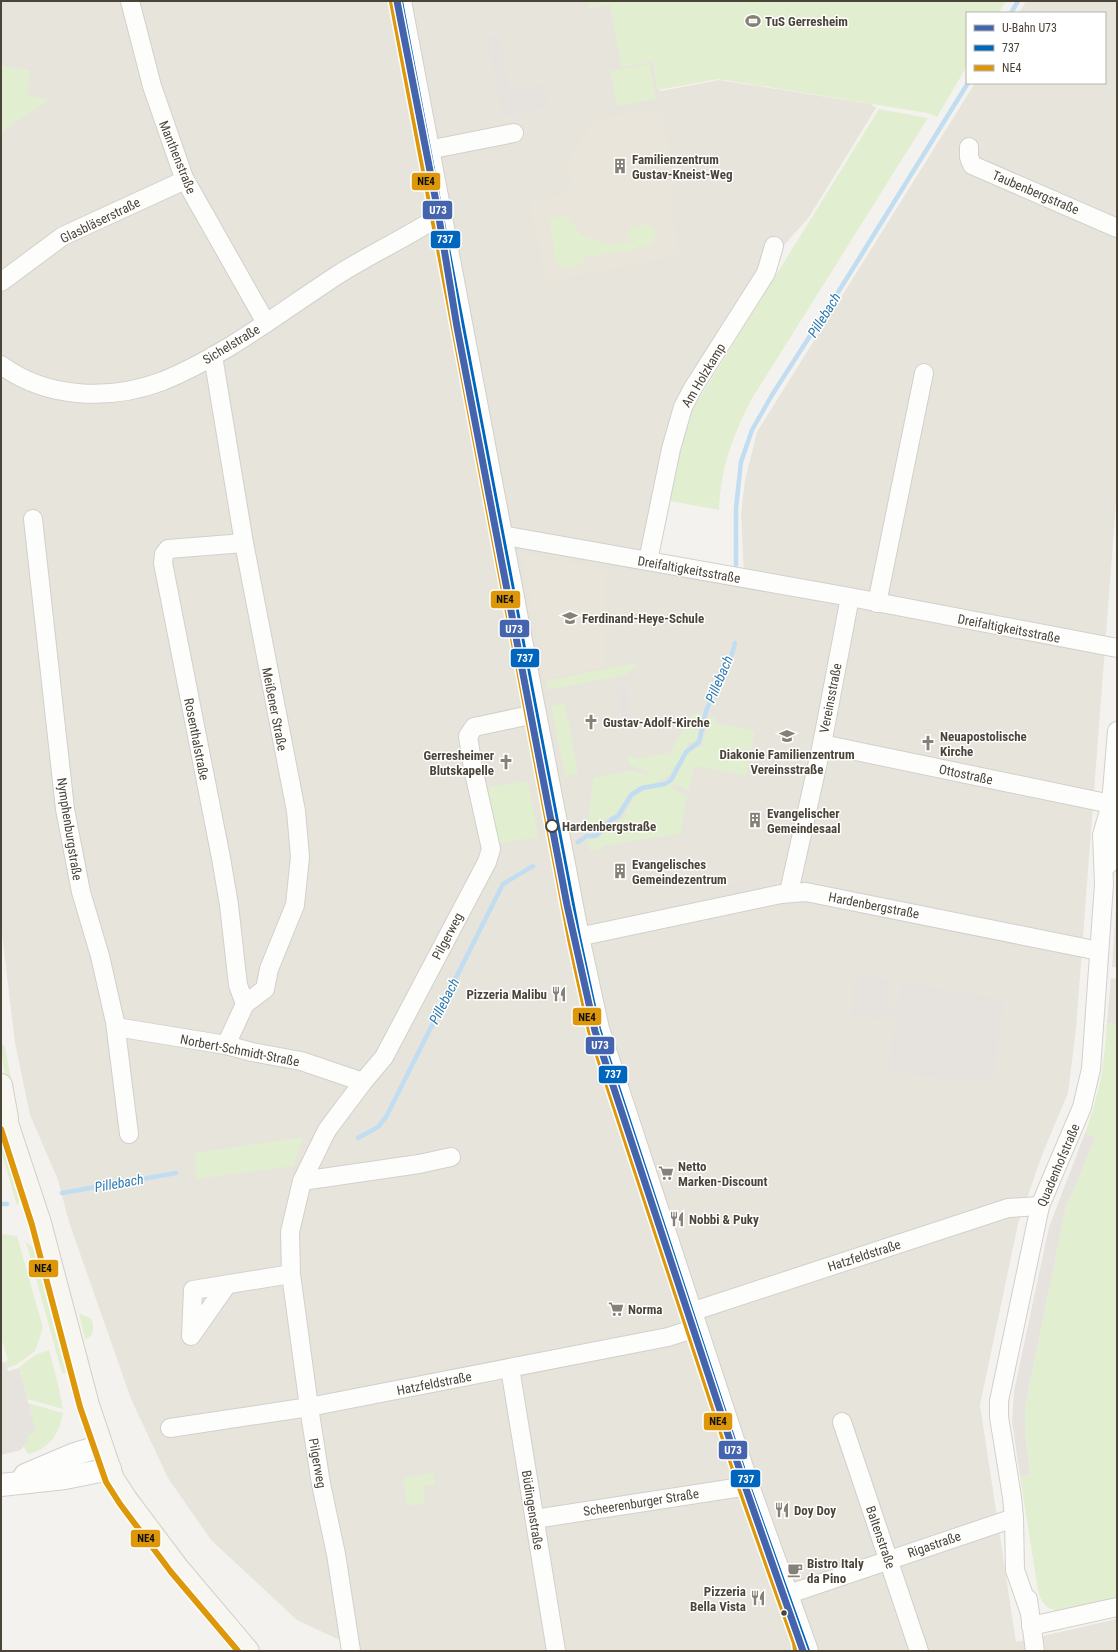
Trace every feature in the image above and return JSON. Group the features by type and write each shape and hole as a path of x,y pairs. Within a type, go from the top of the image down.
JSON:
{"main road":[{"path":"1,1085 4,1113 40,1223 88,1404 110,1469 126,1499 177,1567 248,1651"}],"street":[{"name":"Manthenstraße","path":"130,1 163,123 185,180 266,323"},
{"path":"400,1 535,714 578,937 598,1029 748,1486 805,1648"},
{"path":"428,150 514,133"},
{"name":"Taubenbergstraße","path":"969,147 968,157 972,165 1117,228"},
{"name":"Glasbläserstraße","path":"1,282 63,236 185,180"},
{"name":"Sichelstraße","path":"1,365 15,375 47,388 78,394 138,388 163,380 213,356 340,274 441,215"},
{"name":"Am Holzkamp","path":"648,562 671,448 683,406 766,273 774,246"},
{"name":"Meißener Straße","path":"213,356 244,543 296,811 300,857 295,905 269,970 264,989 245,1004 226,1045"},
{"path":"877,603 924,373"},
{"name":"Nymphenburgstraße","path":"33,519 65,809 81,892 100,956 116,1027 129,1134"},
{"name":"Dreifaltigkeitsstraße","path":"501,535 850,597 1117,648"},
{"name":"Rosenthalstraße","path":"244,543 168,549 164,554 163,563 225,881 238,986 245,1004"},
{"name":"Vereinsstraße","path":"789,892 822,744 850,597"},
{"name":"Pilgerweg","path":"351,1651 336,1554 309,1407 291,1274 290,1232 302,1181 327,1130 384,1057 487,862 491,849 473,768 468,736 474,726 535,714"},
{"name":"Quadenhofstraße","path":"1035,1651 1030,1618 1014,1570 1014,1518 999,1417 999,1401 1040,1206 1072,1132 1087,1087 1093,1053 1104,882 1102,835 1110,804 1117,731"},
{"name":"Ottostraße","path":"822,744 1110,804"},
{"name":"Hardenbergstraße","path":"578,937 789,892 806,892 1099,951"},
{"name":"Norbert-Schmidt-Straße","path":"116,1027 226,1045 252,1052 301,1061 363,1082"},
{"path":"302,1181 419,1164 451,1157"},
{"name":"Hatzfeldstraße","path":"170,1428 309,1407 668,1337 693,1320 1008,1208 1040,1206"},
{"path":"226,1286 291,1274"},
{"name":"Büdingenstraße","path":"510,1368 556,1651"},
{"name":"Baltenstraße","path":"842,1422 919,1651"},
{"path":"4,1484 72,1455 101,1446"},
{"path":"4,1484 65,1478 110,1469"},
{"name":"Scheerenburger Straße","path":"535,1519 748,1486"},
{"name":"Rigastraße","path":"786,1595 1014,1518"},
{"path":"1030,1618 1117,1607"}],"shaded area":[{"path":"1,1 588,1 589,8 610,4 622,67 653,61 658,90 661,91 719,80 871,104 876,108 809,217 764,268 689,387 654,551 664,559 744,574 741,514 745,480 757,432 974,84 1106,84 1106,12 1020,12 1026,1 1117,1 1117,489 1076,1029 1068,1093 1042,1155 1018,1224 980,1405 1016,1642 1117,1619 1117,1651 363,1651 297,1620 211,1540 168,1478 131,1399 69,1222 58,1180 30,1115 15,1043 2,934 1,132 50,99 26,97 30,71 1,66"},
{"path":"499,35 510,90 543,84 548,108 503,117 487,38"},
{"path":"661,108 676,187 669,189 675,220 673,220 674,226 676,226 678,236 676,237 679,256 546,282 530,202 562,196 571,182 566,163 593,121"},
{"name":"Ferdinand-Heye-Schule","path":"522,553 606,570 605,666 545,678"},
{"path":"626,684 633,726 623,727 616,686"},
{"path":"759,880 760,893 727,896 725,883"},
{"path":"1117,893 1117,967 1112,967"},
{"path":"855,976 890,980 886,1005 897,1007 901,982 1004,1000 993,1079 958,1081 888,1071 896,1017 885,1015 884,1021 851,1015"},
{"path":"1111,978 1117,979 1117,1024 1107,1023"},
{"path":"1085,1133 1096,1137 1066,1207 1025,1407 1025,1432 1030,1475 1020,1476 1012,1421 1014,1391 1049,1227"},
{"path":"1,1362 5,1362 8,1371 19,1368 36,1432 28,1435 28,1440 21,1450 1,1455"}],"green space":[{"path":"588,1 1006,1 1000,12 966,12 966,68 937,117 928,113 718,79 658,90 653,61 622,67 610,4 589,8"},
{"path":"650,64 656,99 617,106 610,71"},
{"path":"1,66 30,71 27,97 51,99 1,132"},
{"path":"879,109 928,118 751,400 738,427 725,466 719,510 670,501 685,429 693,409"},
{"path":"564,214 582,235 609,245 624,241 634,243 635,241 629,237 628,234 630,228 640,225 651,226 655,231 655,237 651,246 636,248 630,251 583,257 584,264 561,269 557,265 549,221"},
{"path":"636,663 635,668 625,675 548,690 546,681"},
{"path":"565,703 578,773 565,776 551,706"},
{"path":"693,713 703,715 701,728 696,741 690,742 686,747 681,759 672,770 671,774 653,785 636,789 632,792 617,813 587,832 593,778 632,770 645,775 652,774 630,765 627,756 633,755 634,759 669,753"},
{"path":"709,717 715,718 716,723 755,731 746,775 694,766 689,791 675,785 671,788 687,796 680,834 602,846 602,849 590,851 588,840 599,838 616,822 624,817 634,796 649,788 666,785 672,782 690,751 702,746"},
{"path":"528,781 538,837 496,844 486,788"},
{"path":"1107,1023 1117,1024 1117,1601 1055,1610 1048,1608 1041,1599 1038,1591 1020,1476 1030,1475 1025,1432 1025,1407 1066,1207 1096,1137 1085,1133 1098,1092"},
{"path":"1,1043 5,1047 16,1106 14,1106 5,1075"},
{"path":"303,1137 294,1166 196,1179 195,1153"},
{"path":"1,1139 19,1200 17,1206 1,1150"},
{"path":"1,1234 17,1236 43,1328 35,1351 16,1365 7,1368 5,1362 8,1360 1,1337"},
{"path":"26,1242 33,1248 66,1373 62,1373"},
{"path":"79,1313 92,1320 93,1332 88,1338 85,1339"},
{"path":"49,1350 63,1409 27,1399 19,1367 35,1355"},
{"path":"28,1403 63,1413 59,1428 52,1440 36,1452 28,1454 24,1447 28,1435 36,1432"},
{"path":"433,1473 435,1484 423,1486 425,1503 407,1506 403,1478"}],"waterway":[{"name":"Pillebach","path":"1012,12 1018,1"},
{"name":"Pillebach","path":"736,565 736,508 741,462 752,430 772,395 842,286 967,84"},
{"name":"Pillebach","path":"578,842 587,836 595,836 598,834 611,820 618,816 631,795 642,788 665,784 671,780 686,752 699,742 706,711 732,654 735,643"},
{"name":"Pillebach","path":"358,1138 378,1127 386,1117 503,884 533,866"},
{"name":"Pillebach","path":"62,1193 176,1173"},
{"name":"Pillebach","path":"1,1204 7,1204"}],"metro line":[{"name":"U73","path":"397,1 438,212 457,327 567,905 595,1031 745,1486 803,1651"}],"transit line":[{"name":"737","path":"400,1 578,937 598,1029 748,1486 807,1651"},
{"name":"NE4","path":"392,2 570,939 590,1031 740,1488 795,1643 796,1651"},
{"name":"NE4","path":"1,1129 32,1225 80,1407 106,1482 120,1504 171,1572 238,1651"}],"place":[{"name":"TuS Gerresheim","path":"753,21"},
{"name":"Familienzentrum Gustav-Kneist-Weg","path":"620,166"},
{"name":"Ferdinand-Heye-Schule","path":"570,618"},
{"name":"Gustav-Adolf-Kirche","path":"591,722"},
{"name":"Diakonie Familienzentrum Vereinsstraße","path":"787,736"},
{"name":"Neuapostolische Kirche","path":"928,743"},
{"name":"Gerresheimer Blutskapelle","path":"506,762"},
{"name":"Evangelischer Gemeindesaal","path":"755,820"},
{"name":"Hardenbergstraße","path":"552,826"},
{"name":"Evangelisches Gemeindezentrum","path":"620,871"},
{"name":"Pizzeria Malibu","path":"559,994"},
{"name":"Netto Marken-Discount","path":"666,1173"},
{"name":"Nobbi & Puky","path":"677,1219"},
{"name":"Norma","path":"616,1309"},
{"name":"Doy Doy","path":"782,1510"},
{"name":"Bistro Italy da Pino","path":"795,1570"},
{"name":"Pizzeria Bella Vista","path":"758,1598"}]}
